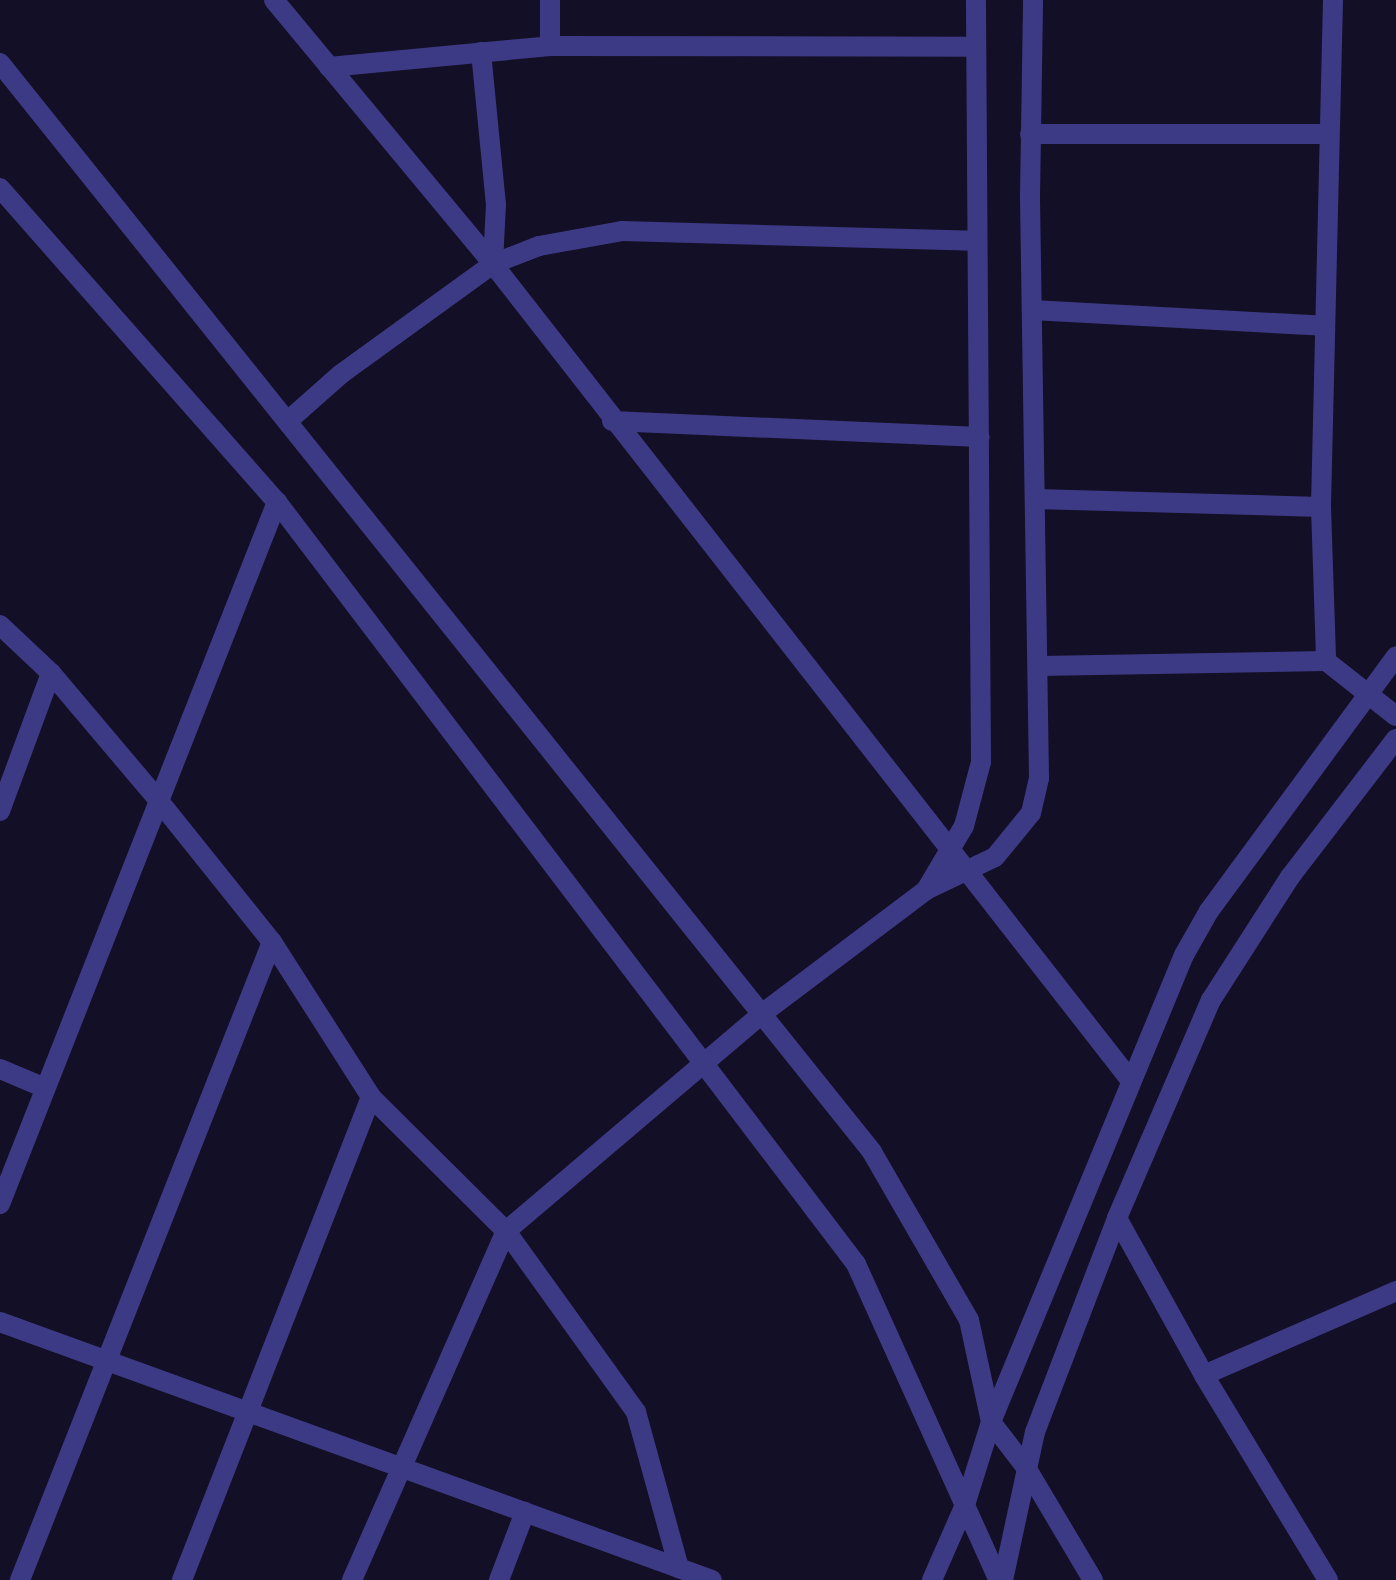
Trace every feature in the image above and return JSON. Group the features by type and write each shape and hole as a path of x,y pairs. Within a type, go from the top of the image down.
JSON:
{"street":[{"path":"274,0 493,264 612,421 951,848 1131,1081"},
{"path":"550,0 550,46"},
{"path":"926,890 976,797 981,762 980,437 974,241 976,0"},
{"path":"352,1580 506,1231 704,1067 763,1013 926,890 970,873 995,857 1031,813 1039,778 1030,134 1033,0"},
{"path":"1326,661 1321,507 1333,0"},
{"path":"329,67 550,46 976,47"},
{"path":"481,52 496,204 493,264"},
{"path":"0,63 289,420 872,1152 927,1240 969,1320 991,1422 1027,1469 1093,1580"},
{"path":"1030,134 1329,134"},
{"path":"0,188 277,502 856,1264 1001,1580"},
{"path":"289,420 341,374 493,264 539,246 622,231 974,241"},
{"path":"1032,310 1325,326"},
{"path":"612,421 980,437"},
{"path":"1035,499 1321,507"},
{"path":"0,1204 277,502"},
{"path":"0,625 51,673 272,942 371,1097 506,1231 636,1412 679,1568"},
{"path":"932,1580 965,1505 991,1422 1154,1018 1209,911 1396,656"},
{"path":"1039,666 1326,661 1366,697 1396,716"},
{"path":"0,811 51,673"},
{"path":"1001,1580 1035,1432 1117,1218 1211,1000 1290,877 1396,739"},
{"path":"20,1580 272,942"},
{"path":"0,1069 45,1088"},
{"path":"182,1580 371,1097"},
{"path":"1117,1218 1204,1375 1328,1580"},
{"path":"1204,1375 1396,1291"},
{"path":"0,1322 712,1580"},
{"path":"499,1580 525,1512"}]}
